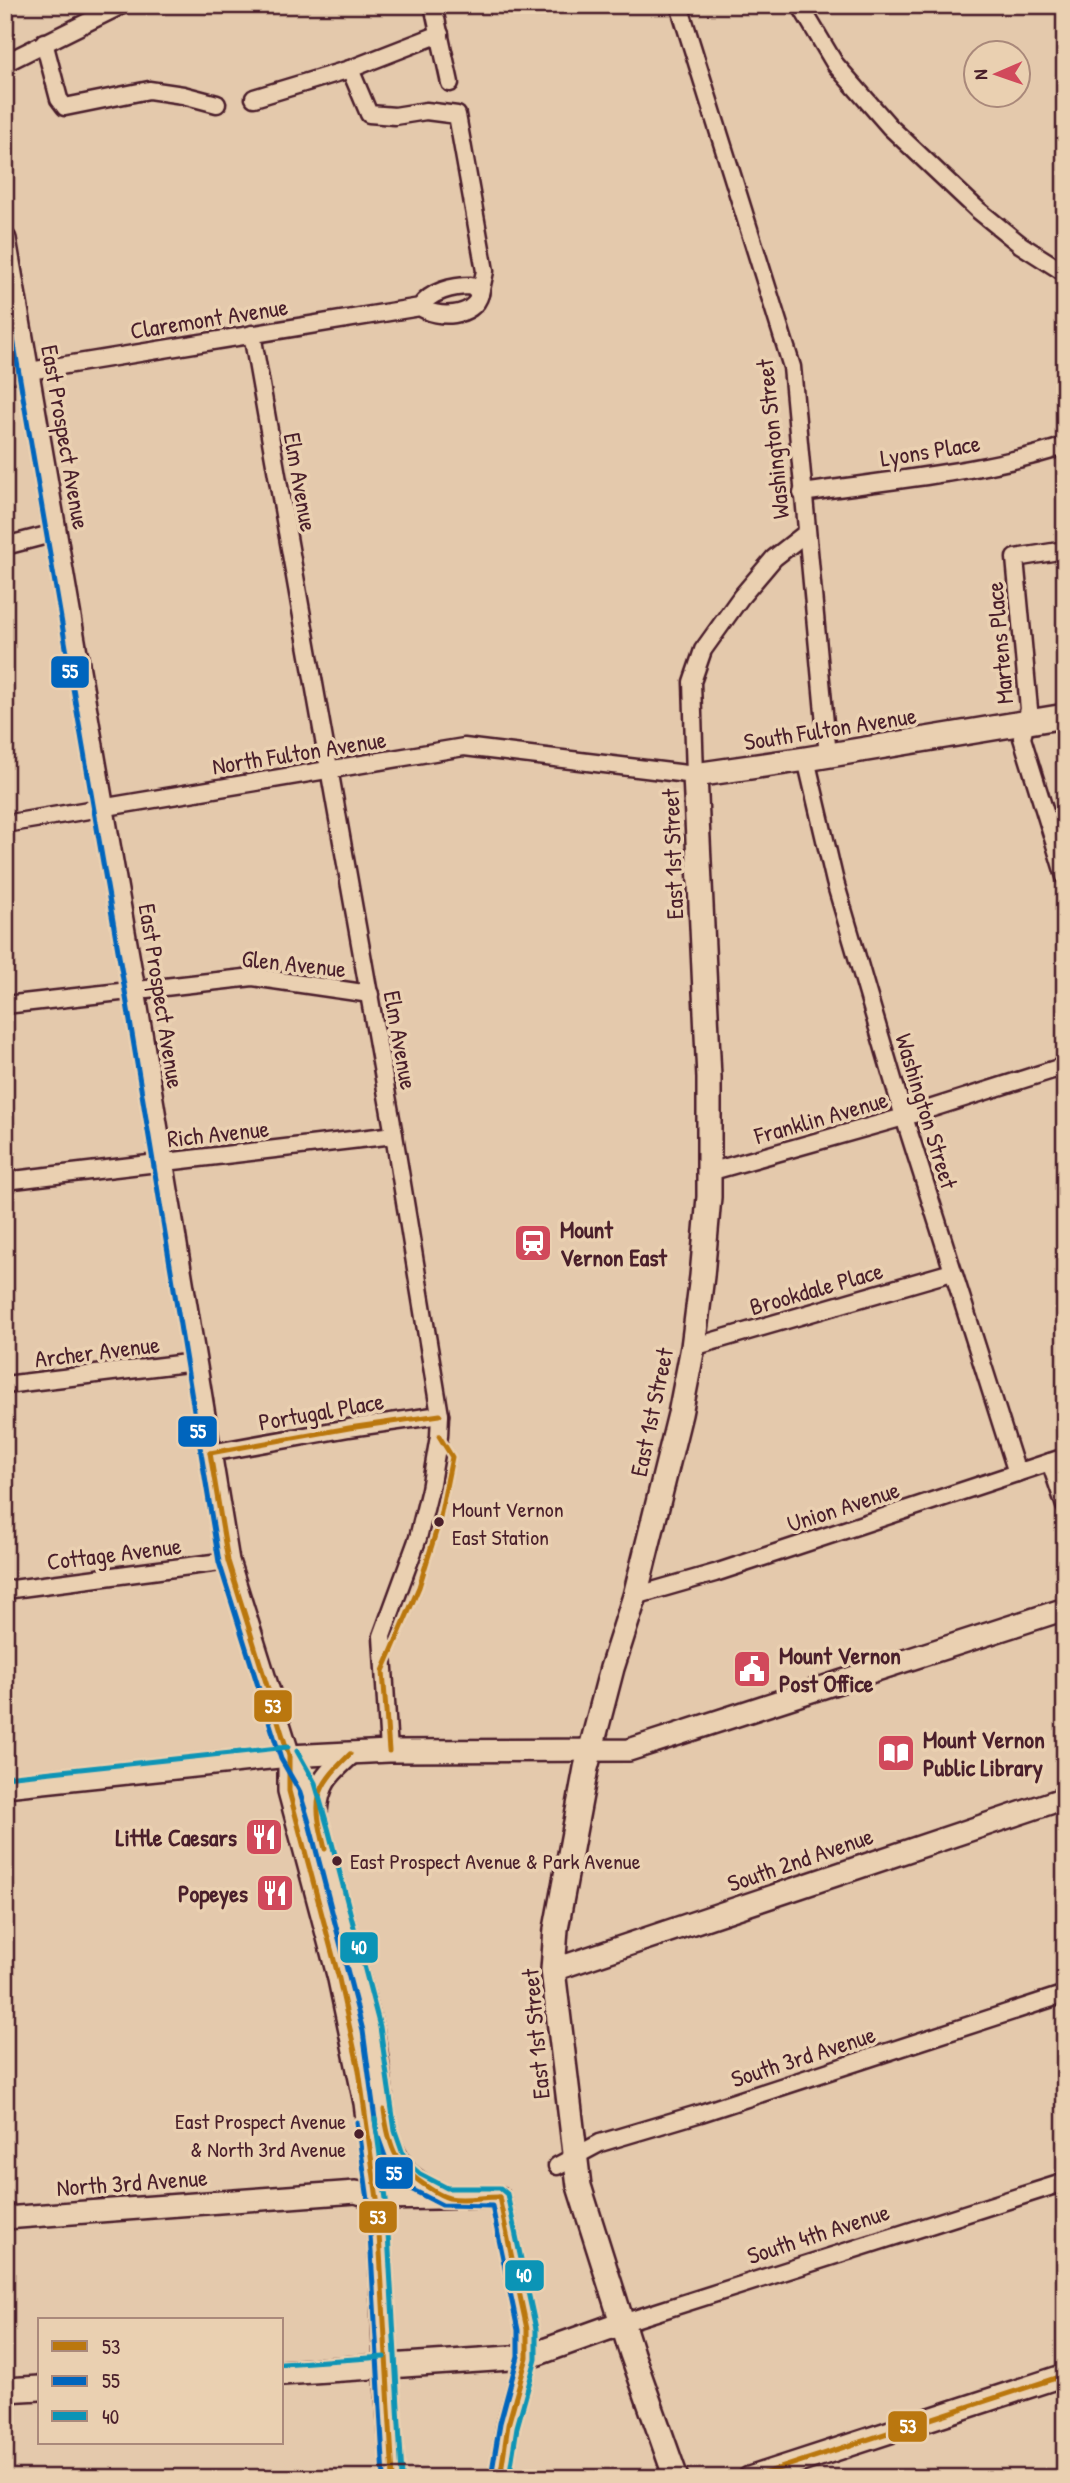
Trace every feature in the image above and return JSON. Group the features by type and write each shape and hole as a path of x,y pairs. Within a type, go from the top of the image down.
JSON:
{"main road":[{"name":"South Fulton Avenue","path":"685,774 817,758 1065,716"},
{"name":"East 1st Street","path":"676,2478 605,2328 579,2186 565,2161 553,1970 579,1750 612,1668 635,1596 680,1414 693,1347 702,1276 709,1198 709,1078 685,774"},
{"path":"284,2373 527,2357 605,2328"},
{"path":"5,2390 38,2388"}],"street":[{"path":"5,62 122,5"},
{"path":"433,5 450,83"},
{"name":"Washington Street","path":"679,5 792,367 806,533 817,758 835,883 904,1117 1017,1473"},
{"path":"800,5 835,64 890,127 978,210 1021,245 1065,273"},
{"path":"254,98 351,69 440,34"},
{"path":"44,42 59,99 65,107 149,90 217,104"},
{"path":"351,69 369,114 395,116 426,111 457,115 485,271 480,294"},
{"name":"East Prospect Avenue","path":"5,239 134,990 228,1561 289,1756 307,1786 316,1817 348,1976 377,2199 393,2478"},
{"name":"Claremont Avenue","path":"5,375 420,307 427,312 459,313 468,311 478,303 480,294 471,286 460,286 425,298 420,307"},
{"name":"Elm Avenue","path":"252,334 370,994 440,1415 430,1489 418,1538 382,1636 396,1751"},
{"name":"Lyons Place","path":"802,493 969,468 1065,446"},
{"path":"5,546 55,533"},
{"name":"East 1st Street","path":"685,774 692,682 703,650 741,597 774,558 806,533"},
{"name":"Martens Place","path":"1065,550 1015,558 1029,709 1022,738 1065,877"},
{"name":"North Fulton Avenue","path":"5,824 464,747 602,764"},
{"name":"South Fulton Avenue","path":"602,764 685,774"},
{"name":"Glen Avenue","path":"5,1005 253,977 370,994"},
{"name":"Franklin Avenue","path":"709,1172 904,1117 1065,1066"},
{"name":"Rich Avenue","path":"5,1181 394,1135"},
{"name":"Brookdale Place","path":"693,1347 952,1272"},
{"name":"Archer Avenue","path":"5,1385 195,1362"},
{"name":"Portugal Place","path":"209,1452 440,1415"},
{"path":"1057,1459 1065,1506"},
{"name":"Union Avenue","path":"635,1596 715,1573 1057,1459"},
{"name":"Cottage Avenue","path":"5,1591 228,1561"},
{"path":"5,1786 289,1756 396,1751 629,1750 1065,1609"},
{"path":"316,1817 317,1800 323,1780 350,1754"},
{"name":"East Prospect Avenue","path":"289,1756 289,1791 348,1976 375,2048 386,2133 377,2199"},
{"name":"South 2nd Avenue","path":"553,1970 1065,1798"},
{"name":"South 3rd Avenue","path":"565,2161 600,2143 701,2113 1065,1994"},
{"path":"386,2133 403,2171 415,2181 445,2197"},
{"name":"South 4th Avenue","path":"605,2328 1065,2182"},
{"name":"North 3rd Avenue","path":"5,2218 356,2192 377,2199 506,2194 527,2329 527,2357"},
{"path":"500,2478 508,2425 527,2357"},
{"path":"749,2478 1065,2375"}],"transit line":[{"name":"55","path":"5,292 125,991 219,1562 281,1759 299,1790 308,1819 363,2031 377,2134 387,2162 396,2176 409,2188 442,2205 492,2206 518,2330 518,2356 500,2423 491,2477"},
{"name":"53","path":"210,1453 440,1415"},
{"name":"53","path":"389,1751 383,1671 419,1587 439,1522 452,1457 439,1436"},
{"name":"53","path":"210,1453 228,1561 289,1756 289,1791 339,1979 359,2070 377,2199 393,2478"},
{"name":"40","path":"5,1777 288,1747"},
{"name":"40","path":"297,1751 315,1783 328,1828 380,2027 395,2131 403,2154 420,2174 447,2188 500,2188 507,2194 536,2329 536,2359 517,2427 509,2478"},
{"name":"53","path":"325,1849 319,1819 319,1797 329,1777 350,1754"},
{"name":"53","path":"384,2110 388,2135 396,2155 418,2180 449,2198 499,2197"},
{"name":"40","path":"375,2119 386,2199 402,2477"},
{"name":"55","path":"357,2122 368,2200 384,2478"},
{"name":"53","path":"499,2197 527,2329 527,2357 508,2425 500,2478"},
{"name":"40","path":"284,2364 384,2357"},
{"name":"53","path":"750,2478 1065,2375"}],"place":[{"name":"Mount Vernon East","path":"533,1243"},
{"name":"Mount Vernon East Station","path":"439,1522"},
{"name":"Mount Vernon Post Office","path":"752,1669"},
{"name":"Mount Vernon Public Library","path":"896,1753"},
{"name":"Little Caesars","path":"264,1837"},
{"name":"East Prospect Avenue & Park Avenue","path":"337,1861"},
{"name":"Popeyes","path":"275,1893"},
{"name":"East Prospect Avenue & North 3rd Avenue","path":"359,2134"}]}
